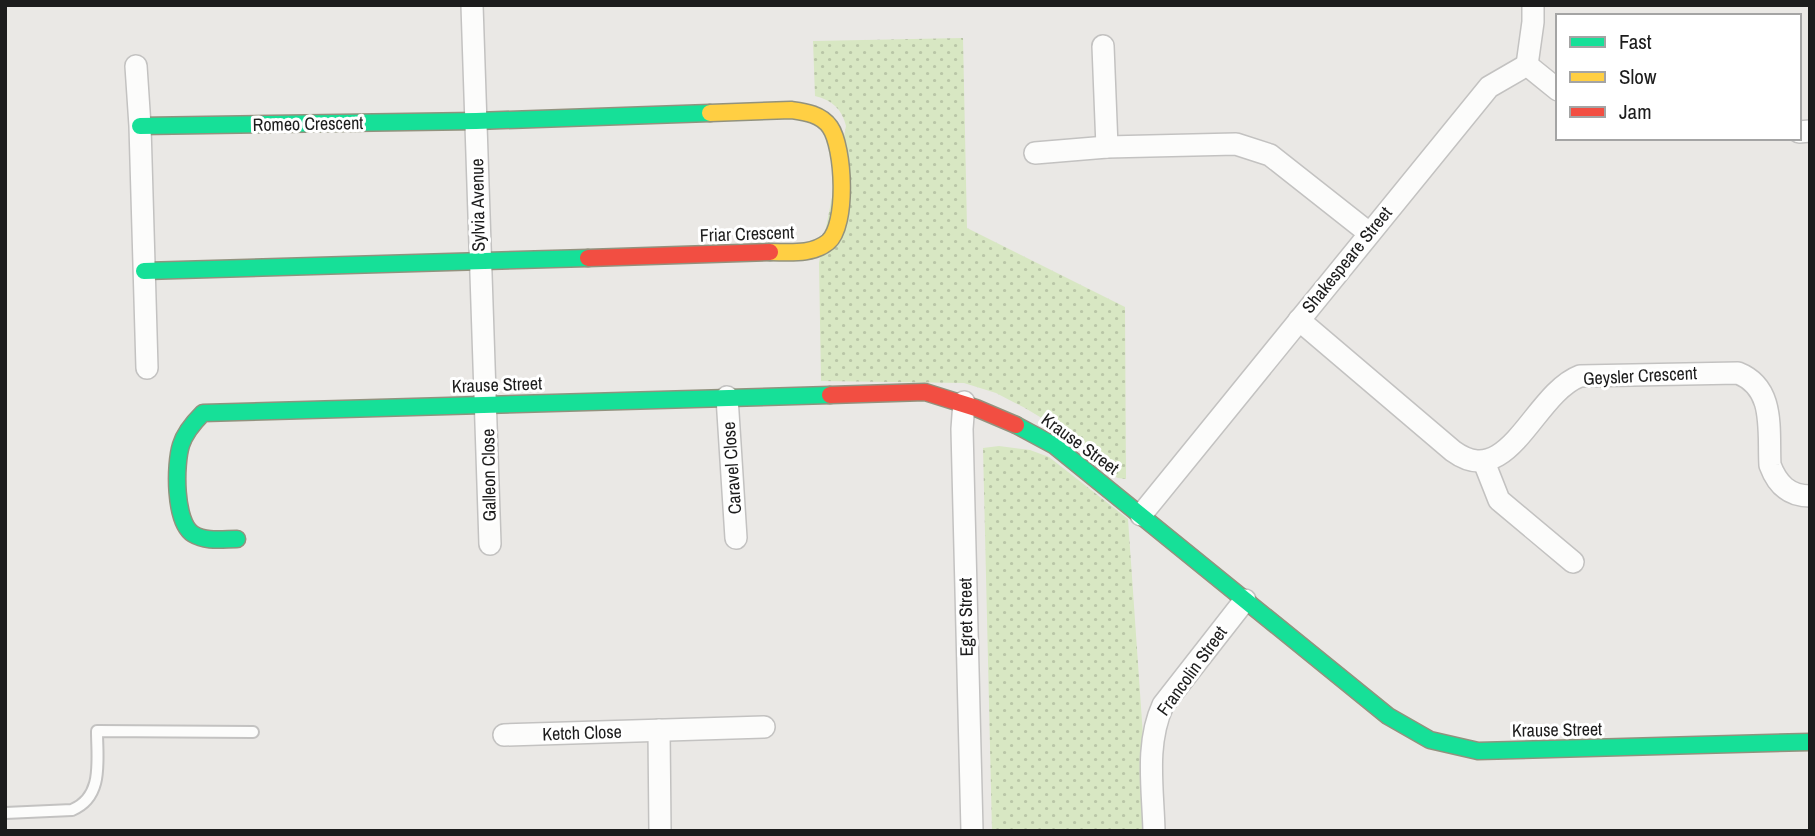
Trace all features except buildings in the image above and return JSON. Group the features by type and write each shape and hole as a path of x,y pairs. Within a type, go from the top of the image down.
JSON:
{"street":[{"name":"Sylvia Avenue","path":"472,5 479,261 487,405"},
{"path":"1533,5 1527,65 1556,88"},
{"path":"1103,46 1107,147"},
{"name":"Shakespeare Street","path":"1141,515 1489,87 1527,65"},
{"path":"136,66 147,368"},
{"name":"Friar Crescent","path":"475,121 791,110 808,112 821,118 832,128 839,146 840,212 837,231 829,242 813,251 479,261"},
{"name":"Romeo Crescent","path":"140,126 475,121"},
{"path":"1035,153 1107,147 1236,144 1270,155 1369,233"},
{"path":"144,271 479,261"},
{"path":"1299,320 1453,451 1473,462 1484,462 1490,484 1499,500 1573,562"},
{"name":"Geysler Crescent","path":"1484,462 1502,455 1555,391 1570,380 1591,375 1728,372 1746,376 1761,389 1765,397 1773,475 1787,489 1802,496 1810,496"},
{"name":"Krause Street","path":"237,539 203,539 183,523 180,507 180,446 193,423 204,413 925,392 964,402 1021,426 1055,446 1406,729 1426,740 1447,747 1478,751 1810,742"},
{"name":"Caravel Close","path":"727,397 736,538"},
{"name":"Egret Street","path":"964,402 962,429 972,831"},
{"name":"Galleon Close","path":"487,405 490,544"},
{"name":"Francolin Street","path":"1154,831 1151,759 1156,722 1163,705 1245,600"},
{"name":"Ketch Close","path":"504,735 764,727"},
{"path":"659,730 660,831"}],"lane":[{"path":"5,813 72,810 82,806 90,798 94,787 97,731 253,732"}],"green space":[{"path":"963,38 967,228 1125,307 1126,479 1107,473 1055,426 996,393 964,383 821,381 819,263 846,126 835,106 815,96 813,41"},
{"path":"999,446 1030,450 1049,457 1128,519 1143,736 1145,831 992,831 983,448"}],"traffic: fast":[{"path":"140,126 476,121 710,113"},
{"path":"144,271 588,258"},
{"path":"237,539 215,540 198,537 187,528 182,518 177,478 179,454 187,432 203,413 830,395"},
{"path":"1016,425 1055,446 1388,716 1430,740 1478,751 1810,742"}],"traffic: slow":[{"path":"710,113 791,110 802,112 822,119 835,137 842,186 839,220 834,233 828,242 815,249 770,252"}],"traffic: jam":[{"path":"588,258 770,252"},
{"path":"830,395 925,392 976,408 1016,425"}]}
